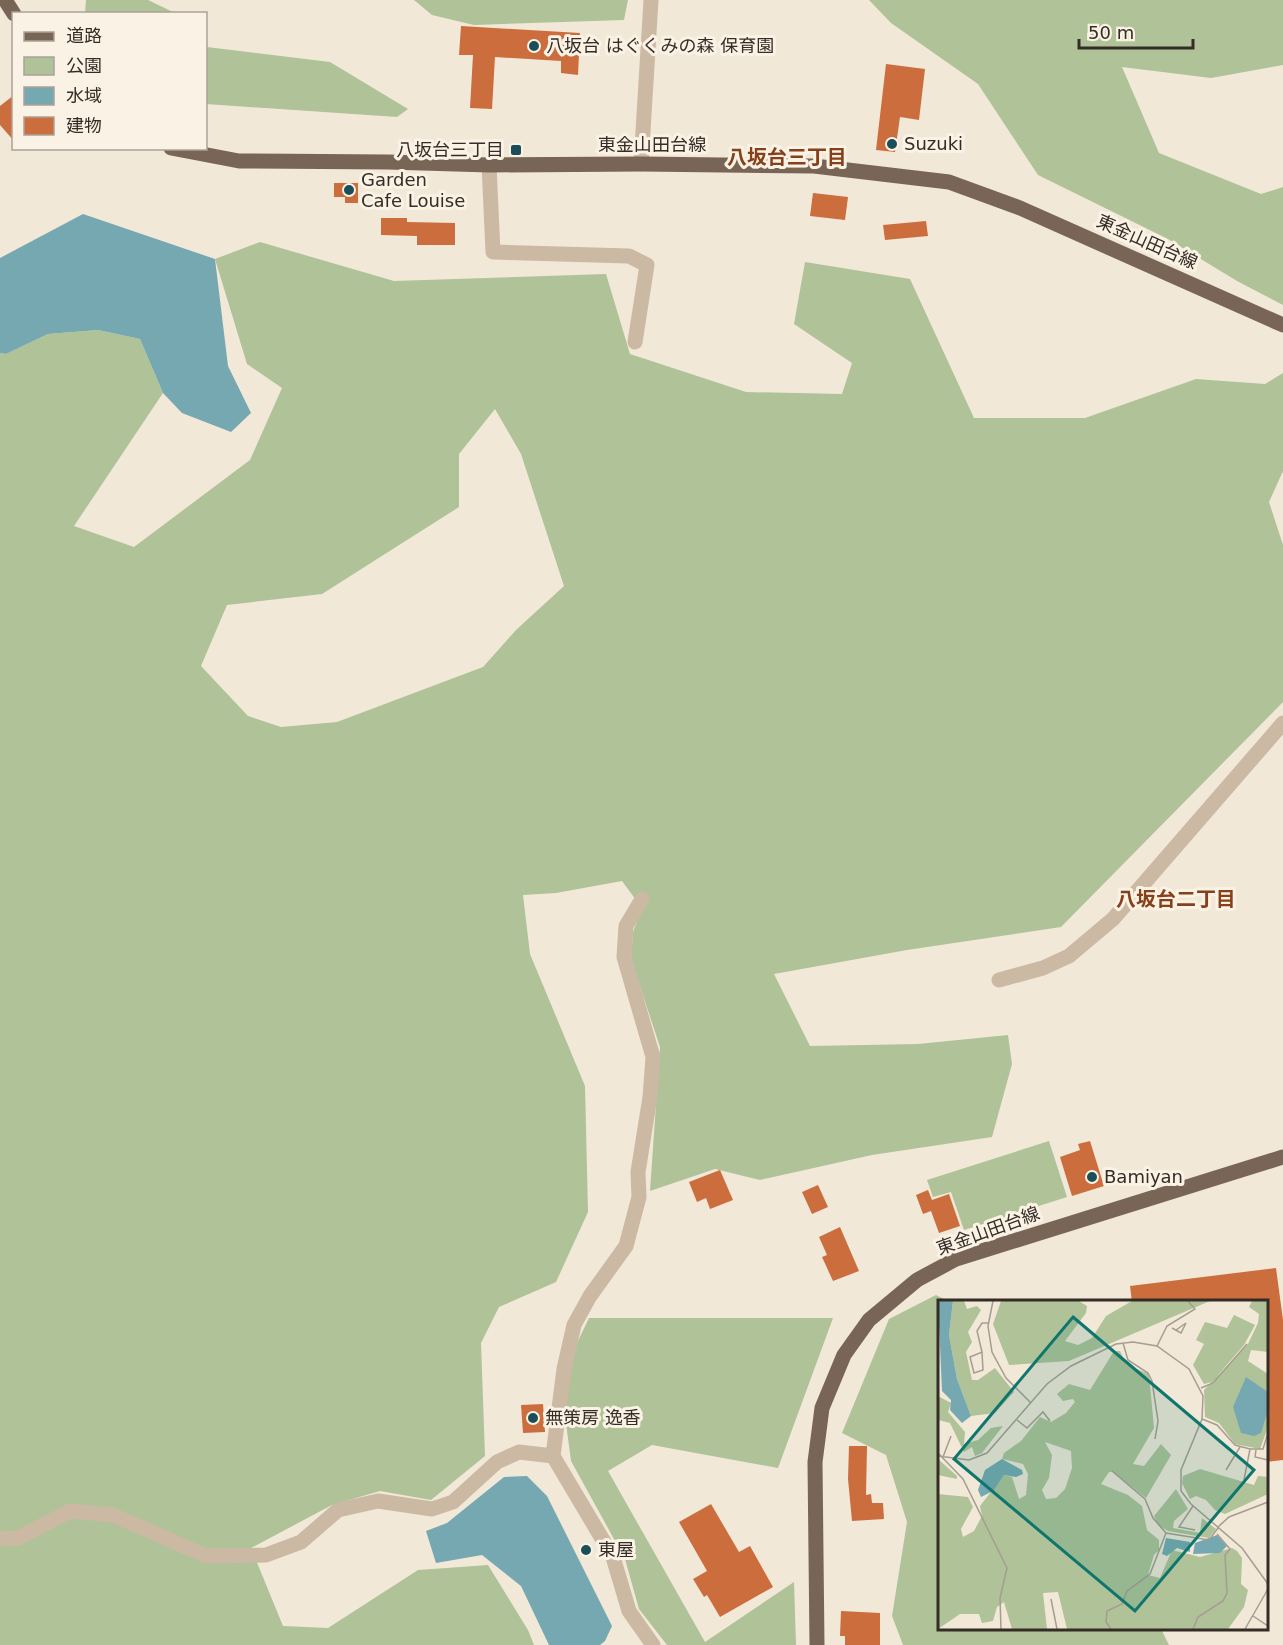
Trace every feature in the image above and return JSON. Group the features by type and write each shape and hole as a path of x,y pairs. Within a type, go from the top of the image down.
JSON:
{"main road":[{"name":"東金山田台線","path":"181,150 239,161 489,165 814,166 949,182 1020,208 1283,325"},
{"name":"東金山田台線","path":"817,1645 815,1462 822,1408 844,1355 869,1320 917,1280 956,1259 1283,1156"}],"street":[{"path":"641,164 651,0"},
{"path":"489,165 493,252 629,256 647,265 635,342"},
{"path":"999,980 1043,968 1069,956 1113,919 1283,723"},
{"path":"642,899 626,926 624,957 653,1057 650,1097 638,1173 639,1197 626,1246 590,1296 574,1325 564,1369 553,1456 613,1557 629,1611 653,1645"},
{"path":"0,1539 18,1538 70,1511 113,1515 206,1556 266,1555 302,1542 338,1510 378,1501 432,1509 453,1502 497,1462 519,1452 553,1456"}],"green space":[{"path":"86,0 148,0 173,12 85,12"},
{"path":"414,0 628,0 624,20 474,25 432,15"},
{"path":"869,0 1283,0 1283,65 1211,78 1122,67 1159,153 1261,194 1283,187 1283,305 1237,281 1168,239 1038,175 978,84 891,23"},
{"path":"207,47 330,62 408,109 397,117 207,104"},
{"path":"260,242 394,281 606,274 630,354 746,392 842,394 852,363 794,324 805,262 910,279 974,418 1085,418 1196,379 1265,384 1283,373 1283,471 1269,502 1283,545 1283,702 1061,927 907,950 774,974 810,1046 918,1044 1008,1035 1012,1064 992,1137 872,1155 760,1180 715,1169 650,1191 660,1047 631,959 633,932 642,908 622,881 556,893 523,895 530,954 585,1086 588,1212 556,1282 499,1307 481,1343 485,1456 431,1500 380,1491 332,1505 251,1548 283,1626 328,1628 418,1570 488,1565 528,1630 534,1645 0,1645 0,353 6,354 48,334 98,330 140,339 163,393 74,526 134,547 250,460 282,388 247,364 215,259","holes":["495,409 521,454 564,586 516,630 483,667 337,722 281,727 248,716 201,666 227,605 322,594 459,507 459,454"]},
{"path":"1049,1141 1067,1197 964,1230 951,1192 933,1197 927,1180"},
{"path":"936,1295 946,1300 938,1300 938,1630 1162,1630 1169,1645 903,1645 892,1616 907,1522 886,1455 842,1433 889,1319"},
{"path":"589,1318 833,1318 778,1468 652,1445 608,1471 705,1642 794,1582 796,1645 667,1645 639,1609 625,1559 571,1461 560,1378"}],"water":[{"path":"83,214 215,259 228,366 251,413 231,432 182,413 163,393 140,339 98,330 48,334 6,354 0,353 0,258"},
{"path":"527,1476 547,1496 612,1626 605,1641 600,1645 549,1645 521,1586 482,1555 436,1563 426,1531 447,1523 504,1477"}],"building":[{"path":"461,26 580,33 578,75 561,73 561,61 495,57 492,109 470,108 473,55 459,55"},
{"path":"886,64 925,69 919,120 900,117 895,152 876,150"},
{"path":"12,97 12,139 0,125 0,106"},
{"path":"334,183 358,183 358,203 345,203 345,197 334,197"},
{"path":"813,193 848,197 845,220 810,216"},
{"path":"381,218 407,218 407,222 455,223 455,245 417,245 417,236 381,235"},
{"path":"926,221 928,236 885,240 883,225"},
{"path":"1090,1141 1104,1186 1072,1196 1060,1157 1080,1150 1078,1144"},
{"path":"720,1170 733,1200 710,1209 706,1198 697,1202 689,1182"},
{"path":"818,1185 828,1207 812,1214 802,1192"},
{"path":"928,1190 932,1200 949,1194 960,1226 939,1233 931,1211 923,1214 916,1195"},
{"path":"840,1227 859,1271 833,1281 822,1257 827,1255 819,1237"},
{"path":"1276,1268 1283,1320 1283,1460 1268,1462 1268,1300 1132,1300 1130,1286"},
{"name":"無策房 逸香","path":"543,1404 545,1432 523,1433 521,1405"},
{"path":"849,1446 867,1446 866,1495 871,1494 872,1503 883,1503 884,1519 852,1521 848,1479"},
{"path":"711,1504 739,1552 750,1546 773,1587 720,1617 707,1595 704,1597 693,1579 707,1571 679,1522"},
{"path":"841,1611 880,1613 880,1645 845,1645 845,1636 840,1636"}],"place":[{"name":"八坂台 はぐくみの森 保育園","path":"534,46"},
{"name":"Suzuki","path":"892,144"},
{"name":"八坂台三丁目","path":"516,150"},
{"name":"Garden Cafe Louise","path":"349,190"},
{"name":"Bamiyan","path":"1092,1177"},
{"name":"無策房 逸香","path":"533,1418"},
{"name":"東屋","path":"586,1550"}],"district":[{"name":"八坂台三丁目","path":"787,157"},
{"name":"八坂台二丁目","path":"1176,899"}]}
